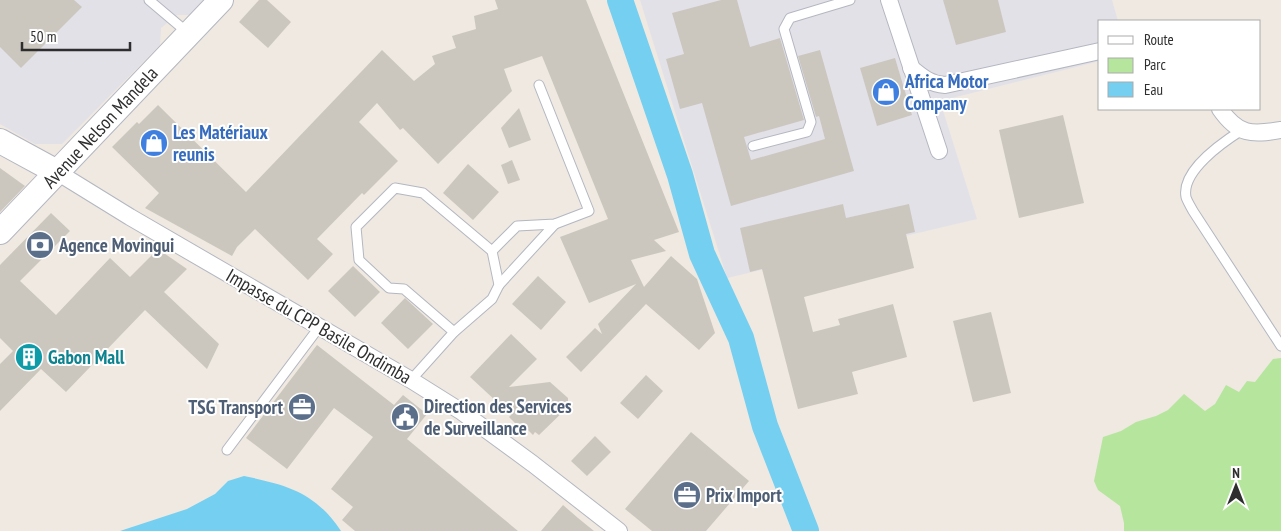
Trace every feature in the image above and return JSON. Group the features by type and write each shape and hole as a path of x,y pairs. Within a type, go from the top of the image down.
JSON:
{"main road":[{"name":"Avenue Nelson Mandela","path":"0,232 221,0"},
{"path":"0,141 57,172"}],"street":[{"path":"889,0 939,151"},
{"path":"911,68 934,84 945,85 1098,51"},
{"path":"1221,110 1229,122 1242,130 1261,133 1281,130"},
{"name":"Impasse du CPP Basile Ondimba","path":"57,172 130,217 412,380 486,429 619,531"}],"lane":[{"path":"149,0 188,34"},
{"path":"753,146 807,132 811,122 784,29 790,18 850,0"},
{"path":"492,251 517,226 555,224 588,211 539,85"},
{"path":"1242,130 1223,142 1193,172 1187,183 1186,196 1193,211 1281,346"},
{"path":"454,332 404,289 389,288 359,260 356,227 395,188 424,193 492,251 499,285"},
{"path":"412,380 454,332 492,299 499,285 555,224"},
{"path":"228,450 320,326"}],"shaded area":[{"path":"0,0 204,0 189,15 177,15 161,28 160,45 62,144 35,144 0,124"},
{"path":"640,0 1112,0 1118,20 1098,20 1098,62 940,101 977,219 727,278"}],"green space":[{"path":"1281,358 1281,531 1124,531 1120,506 1098,490 1094,481 1103,437 1168,410 1184,394 1205,411 1215,404 1226,385 1239,392 1247,381 1255,382 1273,359"}],"water":[{"path":"244,476 274,483 299,492 321,507 341,531 120,531 187,509 215,494 228,481"}],"building":[{"path":"0,0 74,0 82,7 21,68 0,47"},
{"path":"259,0 267,0 291,22 268,48 239,22"},
{"path":"495,0 586,0 679,232 654,240 666,251 631,260 644,287 671,256 697,279 715,333 699,350 646,304 581,372 566,357 595,328 602,334 598,324 636,284 589,303 560,237 608,219 542,56 504,69 512,91 438,164 403,128 400,130 377,103 359,122 398,161 364,195 362,193 317,239 333,254 308,280 255,229 237,247 232,256 145,208 159,193 112,147 137,122 139,124 158,105 246,192 382,50 414,81 435,64 432,56 456,48 452,36 476,29 474,16 498,9"},
{"path":"721,0 737,0 750,47 780,38 804,120 744,137 751,160 825,139 819,116 816,117 798,56 820,50 854,171 731,206 702,103 680,109 666,59 684,54 672,13"},
{"path":"943,0 998,0 1006,32 956,45"},
{"name":"Africa Motor Company","path":"895,58 912,115 877,126 860,68"},
{"path":"519,108 531,140 509,148 501,128"},
{"path":"1063,115 1084,203 1019,218 999,130"},
{"path":"512,160 520,180 508,184 501,165"},
{"path":"468,164 499,192 473,220 443,193"},
{"path":"0,168 25,186 0,212"},
{"path":"843,204 846,218 909,204 915,232 906,234 914,268 804,297 813,332 840,325 838,319 893,304 907,357 852,372 858,394 798,409 762,269 750,272 740,228"},
{"path":"51,213 70,231 20,281 56,315 110,258 130,277 158,249 187,269 164,292 219,344 207,369 145,310 66,392 41,369 0,411 0,364 13,351 0,338 0,265"},
{"path":"353,266 380,292 355,317 328,291"},
{"path":"538,276 566,302 541,330 512,304"},
{"path":"405,298 433,324 408,349 381,323"},
{"path":"991,312 1011,393 973,402 953,321"},
{"path":"511,334 537,359 509,387 550,382 568,398 568,407 539,435 535,432 533,435 527,429 523,431 509,417 511,415 470,377"},
{"path":"317,345 394,405 403,395 427,414 407,439 518,531 355,531 342,520 353,507 331,489 373,437 334,408 287,469 246,438"},
{"path":"646,375 663,391 638,419 620,403"},
{"name":"Prix Import","path":"691,432 749,481 706,531 652,531 625,509"},
{"path":"595,436 611,452 587,476 571,461"},
{"path":"563,505 578,518 594,531 541,531"}],"waterway":[{"path":"620,0 680,175 702,254 741,338 765,426 806,531"}],"place":[{"name":"Africa Motor Company","path":"886,92"},
{"name":"Les Matériaux reunis","path":"154,143"},
{"name":"Agence Movingui","path":"40,245"},
{"name":"Gabon Mall","path":"29,357"},
{"name":"TSG Transport","path":"302,407"},
{"name":"Direction des Services de Surveillance","path":"405,417"},
{"name":"Prix Import","path":"687,495"}]}
